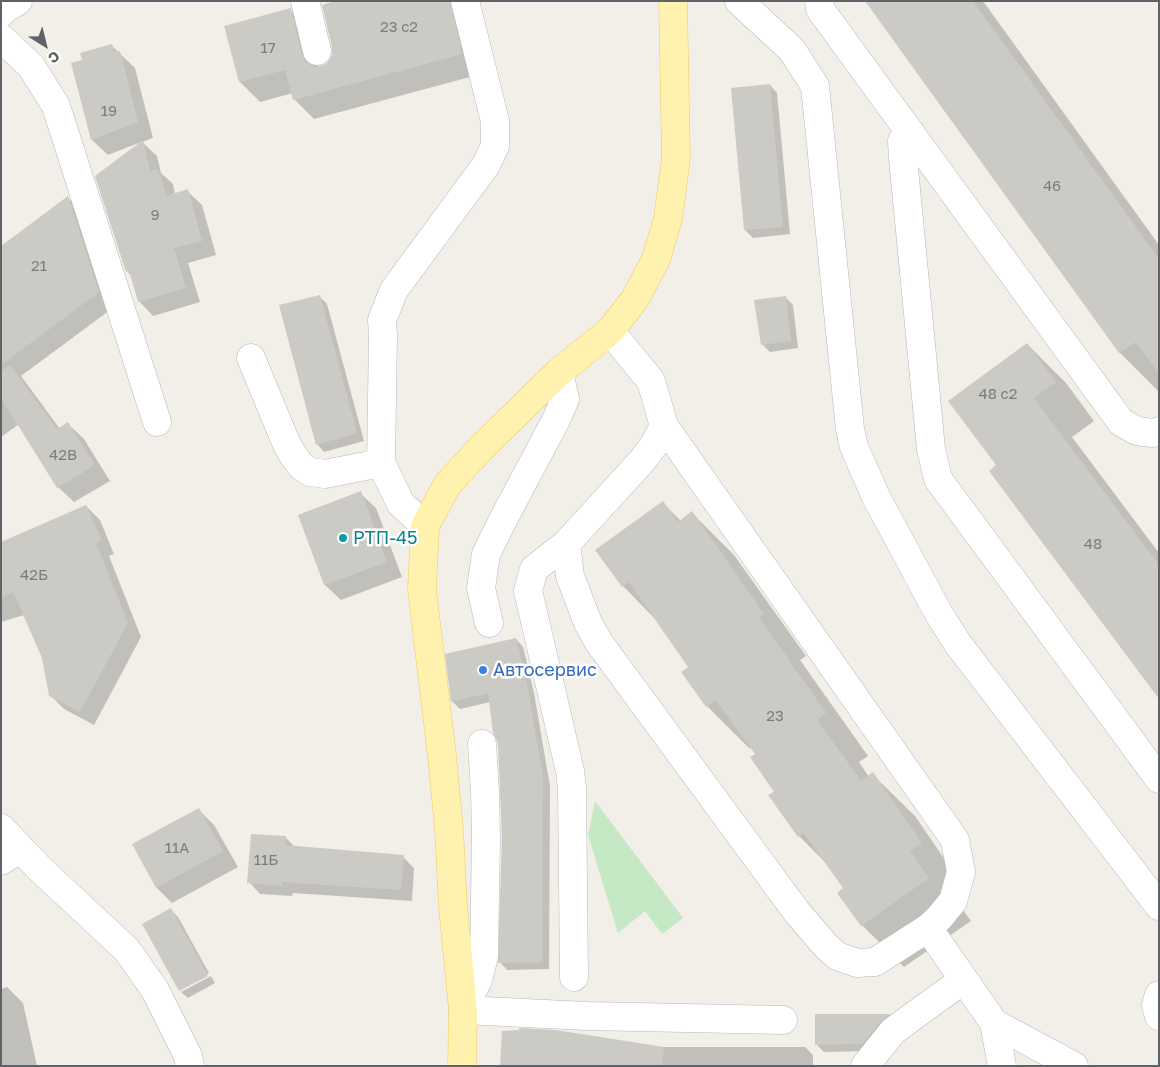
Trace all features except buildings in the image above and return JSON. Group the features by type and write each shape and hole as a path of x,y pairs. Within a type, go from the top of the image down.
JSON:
{"main road":[{"path":"462,1066 463,1010 453,907 449,829 422,590 425,526 447,485 482,447 560,372 610,331 635,298 656,259 668,219 676,158 673,1"}],"street":[{"path":"304,1 317,52"},
{"path":"425,526 401,504 380,463 382,320 394,290 486,165 495,146 495,121 465,1"},
{"path":"739,1 792,50 815,86 850,429 854,447 876,497 939,614 958,644 1159,906"},
{"path":"819,1 820,9 1122,422 1137,431 1152,433 1159,430"},
{"path":"1,38 31,66 56,106 157,422"},
{"path":"911,133 902,141 903,158 931,448 938,479 1159,779"},
{"path":"566,544 570,576 588,623 600,644 796,911 825,945 838,956 857,964 875,962 928,928 939,918 953,900 961,872 960,858 955,840 664,426 651,381 610,331"},
{"path":"250,358 287,445 301,466 310,472 325,474 380,463"},
{"path":"489,623 481,588 486,554 562,406 565,398 560,372"},
{"path":"574,977 572,788 570,771 528,591 534,569 566,544 641,462 664,426"},
{"path":"482,744 486,837 484,956 481,973 463,1010 587,1016 784,1020"},
{"path":"1,828 11,855 40,870 127,950 155,990 188,1056 190,1066"},
{"path":"928,928 994,1023 1002,1066"},
{"path":"865,1066 880,1031 963,980"},
{"path":"1159,995 1156,1005 1159,1016"},
{"path":"994,1023 1074,1066"}],"green space":[{"path":"595,801 683,918 662,934 645,911 618,933 588,835"}],"place":[{"name":"РТП-45","path":"343,538"},
{"name":"Автосервис","path":"483,670"}]}
